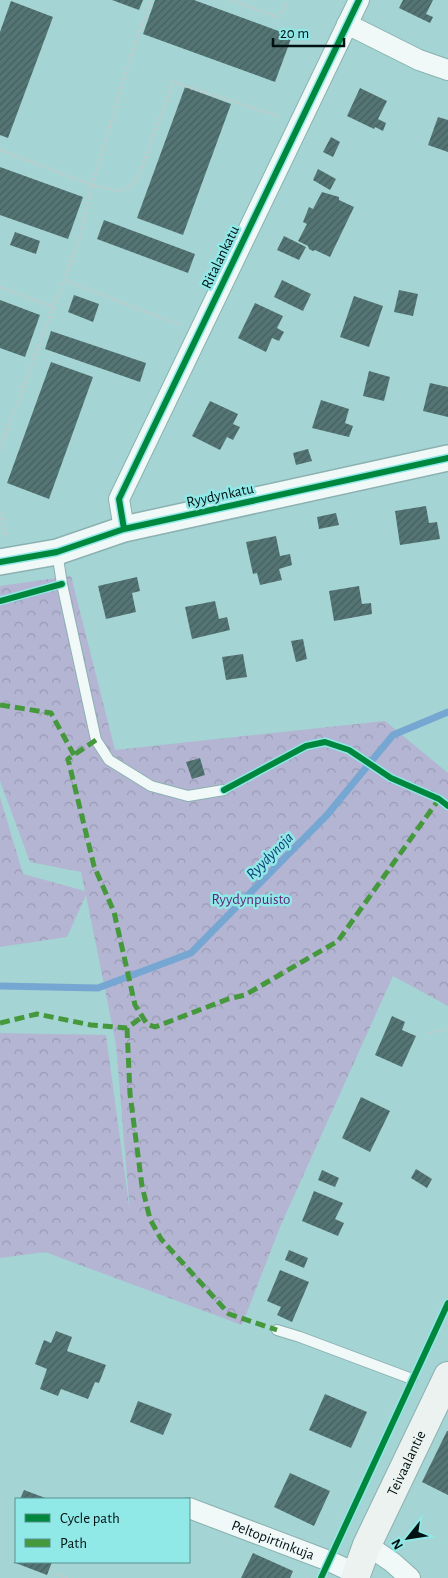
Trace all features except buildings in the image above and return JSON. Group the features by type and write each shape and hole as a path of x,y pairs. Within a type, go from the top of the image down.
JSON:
{"main road":[{"name":"Teivaalantie","path":"356,1576 367,1545 448,1376"}],"street":[{"name":"Ritalankatu","path":"124,529 119,499 198,331 348,24 354,1"},
{"path":"348,24 419,60 448,70"},
{"name":"Ryydynkatu","path":"0,562 57,552 124,529 448,458"},
{"name":"Peltopirtinkuja","path":"190,1508 329,1561 356,1576"},
{"path":"367,1545 392,1562 410,1578"}],"lane":[{"path":"57,552 62,584 96,740 109,760 151,786 188,796 224,790"},
{"path":"276,1330 300,1337 412,1379"}],"path":[{"path":"0,449 78,244 92,185 135,43 151,0"},
{"path":"230,0 278,18 288,0"},
{"path":"0,150 92,185 119,191 131,186 139,175 173,82 299,123"},
{"path":"64,280 198,331"},
{"path":"0,287 53,307"},
{"path":"428,1033 448,1029"},
{"path":"56,1574 67,1578"}],"green space":[{"name":"Ryydynpuisto","path":"71,576 115,750 385,721 448,773 448,1006 393,976 280,1227 242,1325 45,1252 0,1258 0,1033 106,1035 130,1213 116,1044 86,895 67,937 0,947 0,797 23,874 85,891 81,872 30,862 0,781 0,586"}],"waterway":[{"name":"Ryydynoja","path":"0,986 98,988 191,953 327,815 393,735 448,712"}],"marked path":[{"path":"0,705 51,713 74,755"},
{"path":"96,740 68,759 94,866 114,912 135,1005 147,1024 155,1027 228,999 245,995 338,941 439,799"},
{"path":"0,1023 37,1014 91,1025 127,1028 142,1017"},
{"path":"127,1028 130,1094 142,1186 150,1219 161,1239 229,1314 277,1330"}],"cycle path":[{"path":"124,529 119,499 359,0"},
{"path":"0,562 57,552 124,529 448,458"},
{"path":"0,601 62,584"},
{"path":"224,790 306,746 325,742 349,750 391,778 439,799 448,806"},
{"path":"321,1578 448,1303"}]}
